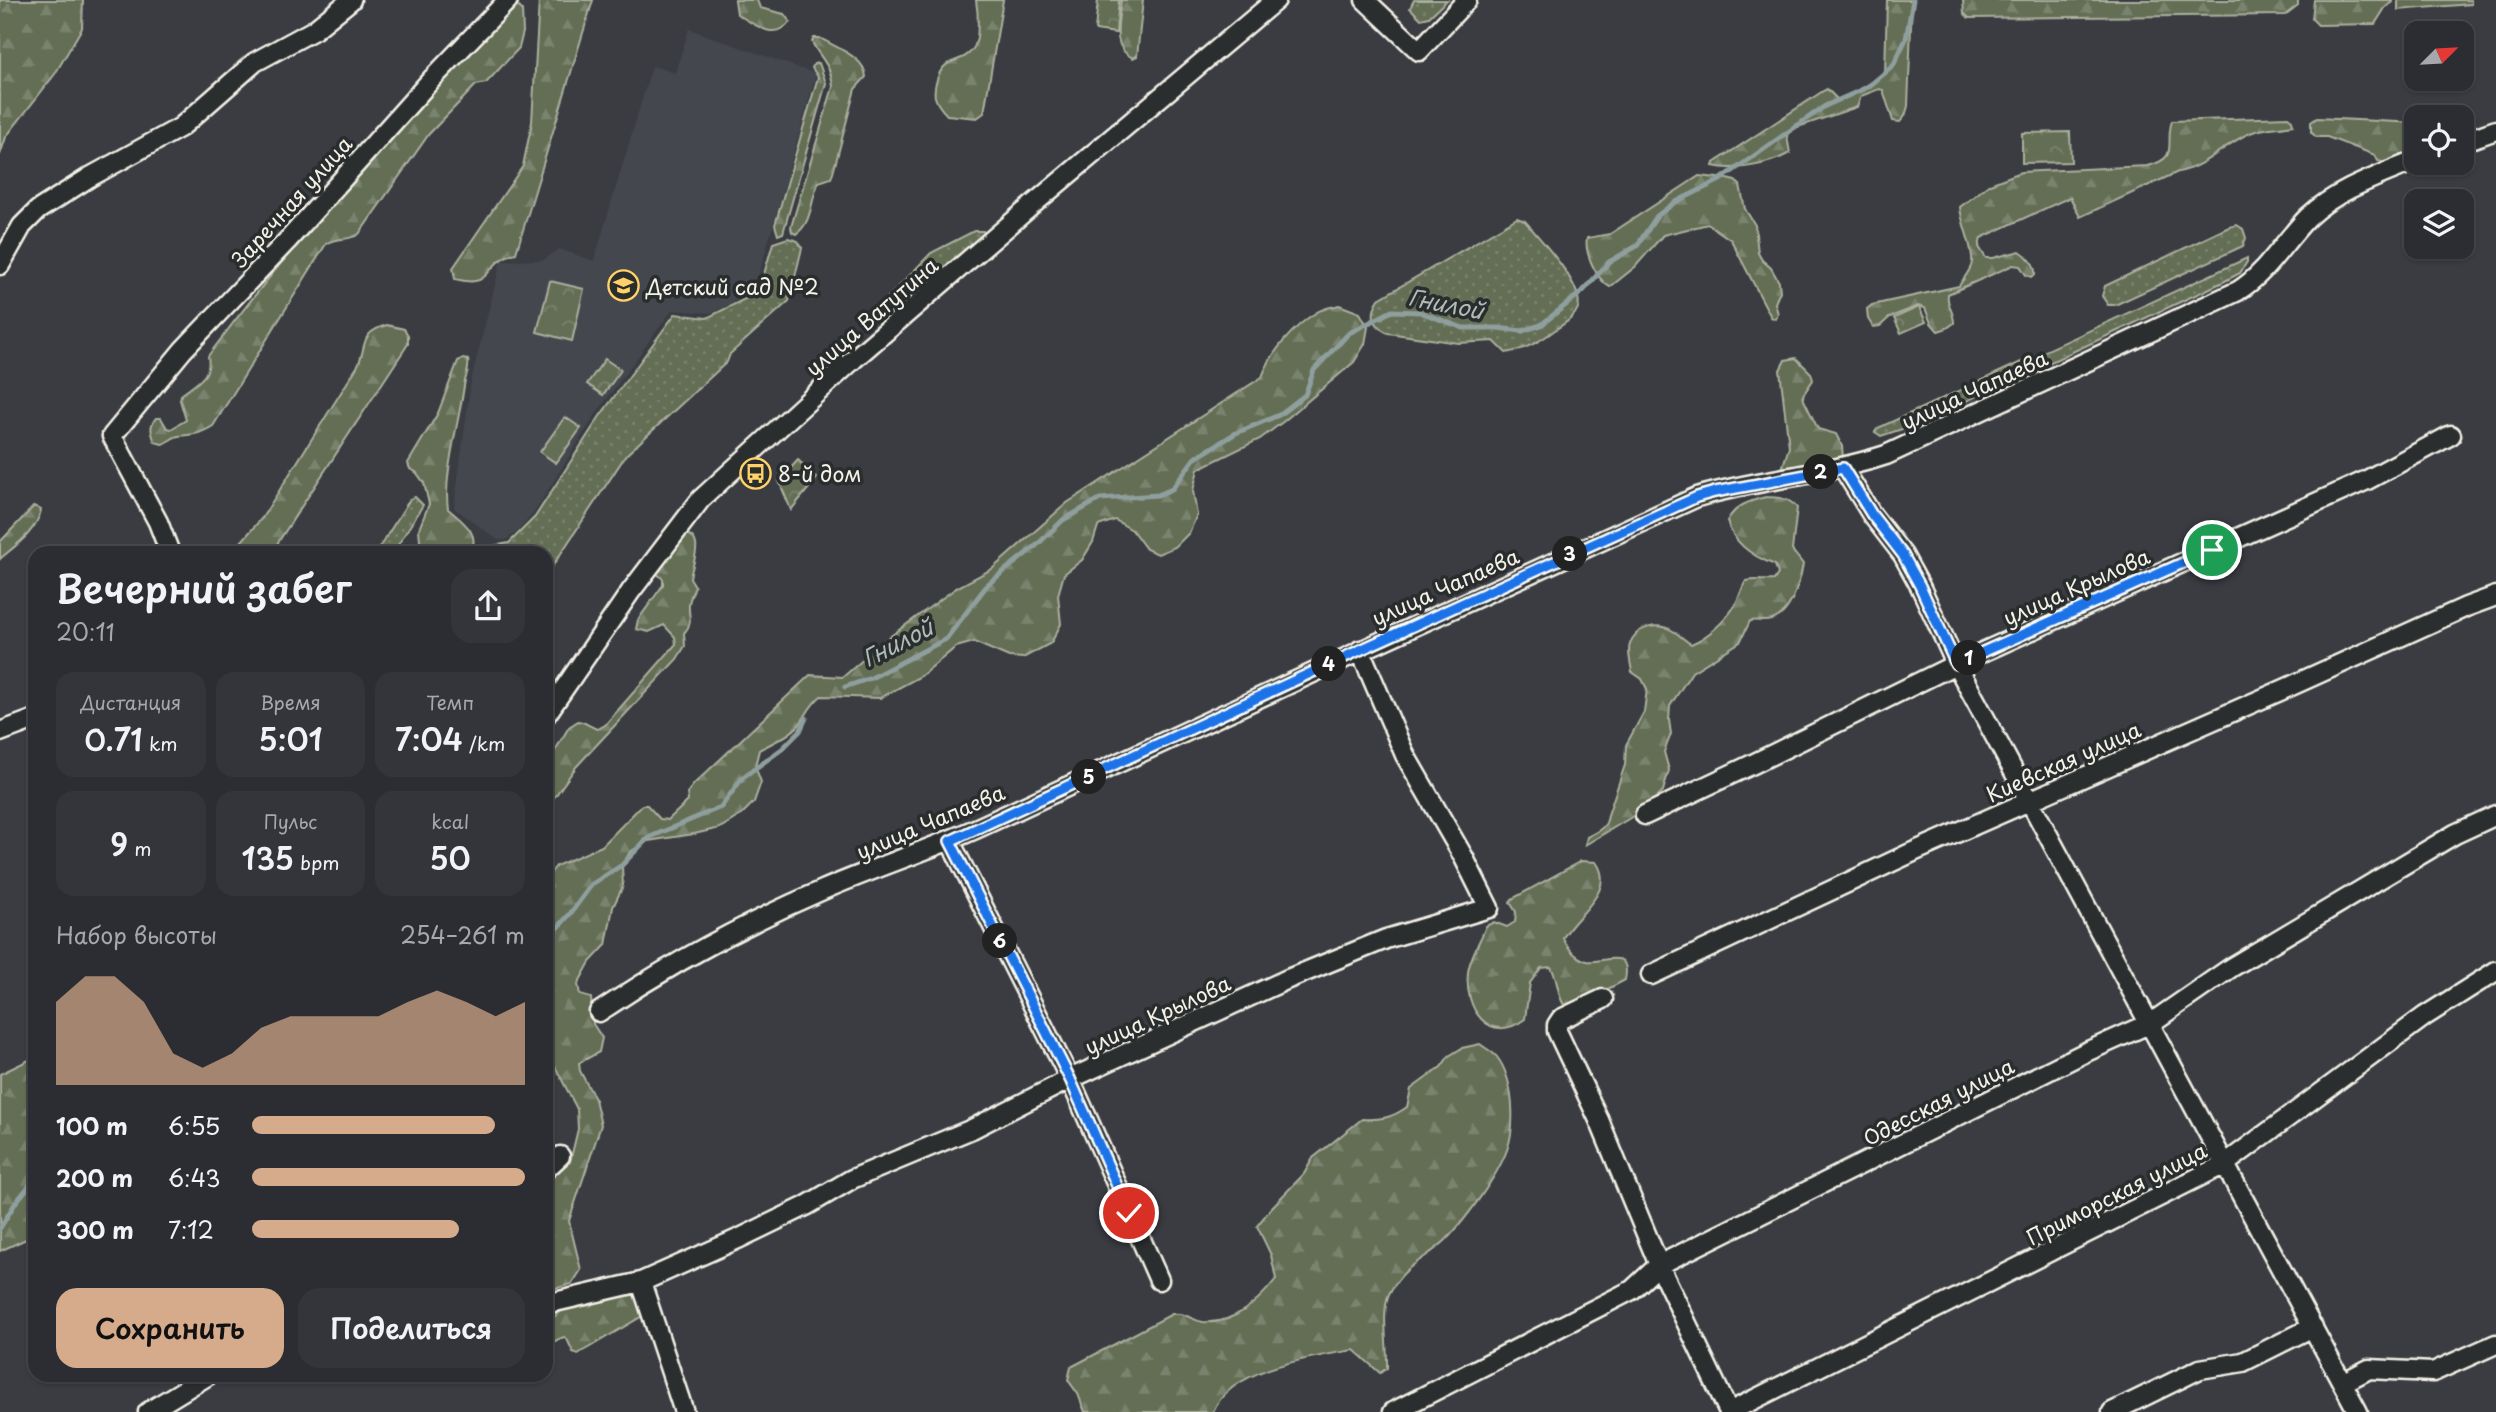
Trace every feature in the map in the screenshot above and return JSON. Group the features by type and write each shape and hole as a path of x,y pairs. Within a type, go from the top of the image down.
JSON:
{"street":[{"path":"0,265 22,226 38,210 90,177 181,127 255,62 314,30 351,0"},
{"name":"Заречная улица","path":"167,546 158,522 112,436 183,350 508,0"},
{"name":"улица Ватутина","path":"553,705 631,592 701,499 854,359 1276,0"},
{"path":"1365,0 1419,51 1467,0"},
{"path":"2474,138 2496,130"},
{"name":"улица Чапаева","path":"599,1012 671,965 724,935 824,890 950,841 1697,497 1843,468 1886,455 2238,291 2251,283 2299,227 2331,198 2404,166"},
{"name":"улица Крылова","path":"1644,815 1956,664 2367,480 2451,435"},
{"path":"1843,468 1872,515 1903,555 1920,586 1956,664 2358,1412"},
{"name":"Киевская улица","path":"1651,975 1913,852 2496,596"},
{"name":"улица Крылова","path":"553,1302 641,1282 806,1206 852,1179 972,1129 1070,1079 1288,979 1373,944 1489,908 1463,856 1405,755 1360,650"},
{"path":"0,732 28,722"},
{"name":"Одесская улица","path":"1393,1412 1632,1290 1659,1265 2086,1052 2151,1023 2232,967 2455,834 2496,816"},
{"path":"950,841 1070,1079 1159,1280"},
{"name":"Приморская улица","path":"1729,1412 2225,1164 2425,1016 2496,971"},
{"path":"1603,999 1561,1019 1557,1025 1659,1265 1729,1412"},
{"path":"553,1162 560,1156"},
{"path":"641,1282 684,1412"},
{"path":"2112,1412 2200,1369 2243,1362 2313,1326"},
{"path":"2344,1382 2370,1369 2433,1372 2496,1344"},
{"path":"148,1412 197,1382"}],"shaded area":[{"name":"Детский сад №2","path":"689,29 816,74 758,278 745,294 710,313 672,310 596,414 533,514 516,533 506,540 498,540 454,508 471,381 501,261 543,260 559,249 594,261 652,66 675,73"}],"green space":[{"path":"0,0 83,0 82,28 55,74 6,137 0,155"},
{"path":"539,0 593,0 516,253 498,262 477,281 455,279 453,268 523,166 532,122"},
{"path":"735,0 757,0 760,8 784,14 790,22 777,31 764,29 737,14"},
{"path":"976,0 1003,0 984,113 977,118 947,115 936,100 936,83 945,65 968,54 975,45 978,25"},
{"path":"1098,0 1119,0 1116,33 1095,30"},
{"path":"1121,0 1143,0 1137,56 1133,58 1121,48 1119,41"},
{"path":"1414,0 1447,0 1429,17 1421,19 1410,8"},
{"path":"1887,0 1912,0 1908,106 1900,122 1893,121 1883,90 1879,89 1861,96 1857,107 1789,130 1787,136 1790,153 1782,157 1763,164 1742,167 1713,166 1823,91 1827,89 1837,99 1844,99 1885,74"},
{"path":"1963,0 2298,0 2298,5 2285,15 1969,18 1964,13"},
{"path":"2314,0 2392,2 2375,24 2318,25 2312,19"},
{"path":"2398,0 2471,0 2471,4 2398,10"},
{"path":"519,7 522,10 523,32 519,48 486,83 476,85 429,134 359,234 326,244 213,426 200,433 176,437 162,444 155,442 151,429 156,418 161,418 167,428 171,429 186,420 181,395 205,374 209,363 208,356 279,265 392,135 471,50 511,9"},
{"path":"814,38 820,38 842,49 861,64 866,77 855,89 831,178 819,182 808,217 796,234 791,227 833,87 828,67 812,42"},
{"path":"819,63 826,83 783,233 778,235 775,225 818,77 812,68"},
{"path":"2288,117 2293,125 2250,133 2197,165 2080,217 2070,197 1981,238 1979,247 1986,258 2020,251 2031,261 2035,275 2026,275 2020,266 2013,265 1948,294 1954,323 1947,328 1938,331 1931,323 1925,308 1918,306 1890,317 1880,326 1873,327 1868,319 1867,309 1872,305 1959,286 1972,262 1960,207 1990,184 2021,172 2147,166 2158,163 2168,154 2172,121"},
{"path":"2317,118 2404,122 2404,157 2386,163 2378,161 2375,155 2327,137 2316,137 2311,132 2311,122"},
{"path":"2070,132 2071,162 2022,163 2022,133"},
{"path":"1699,176 1727,179 1740,185 1745,209 1755,225 1758,253 1779,282 1780,291 1775,303 1778,314 1775,319 1771,317 1731,240 1708,224 1663,235 1635,267 1610,287 1592,266 1587,238 1610,234"},
{"path":"1517,218 1525,221 1550,250 1575,288 1578,308 1568,321 1537,342 1506,353 1494,341 1458,343 1388,333 1379,326 1374,318 1374,309 1379,299"},
{"path":"2237,225 2243,229 2246,238 2243,246 2115,305 2108,305 2102,296 2105,286"},
{"path":"974,231 983,231 986,239 883,324 878,322 875,314 881,305 931,253"},
{"path":"788,238 798,241 802,248 789,301 626,455 553,565 553,546 493,546 509,543 535,517 600,416 675,314 707,318 747,298 762,281 773,243"},
{"path":"2247,258 2240,273 2223,282 1917,424 1881,436 1875,432 1878,428"},
{"path":"550,281 584,289 572,341 537,332"},
{"path":"1339,305 1360,313 1368,327 1365,344 1354,362 1260,439 1198,469 1193,491 1197,515 1189,533 1175,547 1158,554 1146,549 1132,530 1115,520 1098,526 1093,542 1082,560 1064,574 1058,595 1061,624 1051,643 1023,658 1009,657 974,642 956,647 921,676 880,698 821,696 793,731 759,750 755,766 761,782 754,802 741,815 720,828 648,841 630,852 622,866 623,886 613,907 606,945 590,962 578,984 580,995 591,998 593,1024 602,1038 599,1052 579,1063 580,1071 595,1099 601,1125 569,1221 581,1270 572,1284 553,1289 553,1173 570,1162 578,1129 577,1109 553,1063 553,870 556,866 602,846 642,805 647,805 660,819 668,820 688,801 687,793 694,784 810,675 843,677 888,638 956,588 992,569 1067,503 1262,377 1284,340 1320,311"},
{"path":"1919,307 1926,322 1901,333 1894,318"},
{"path":"387,325 404,329 408,335 408,344 276,546 239,546 262,518 357,367 368,336"},
{"path":"1796,358 1811,373 1813,380 1803,395 1804,400 1818,429 1836,434 1842,446 1843,459 1788,475 1782,469 1789,447 1780,370 1785,360"},
{"path":"605,359 621,370 603,395 587,384"},
{"path":"468,360 468,367 452,449 448,509 469,529 474,540 473,546 420,546 419,529 429,504 424,483 416,472 410,469 408,463 438,413 458,361"},
{"path":"565,417 581,428 556,463 540,452"},
{"path":"798,460 817,478 791,510 779,481"},
{"path":"415,497 423,505 397,546 380,546 410,499"},
{"path":"1766,497 1787,500 1797,508 1792,550 1803,564 1794,596 1779,617 1769,621 1750,621 1740,642 1692,672 1670,706 1671,734 1664,752 1669,770 1663,791 1645,809 1585,845 1587,837 1606,823 1625,765 1626,745 1644,712 1647,689 1642,679 1632,672 1629,647 1633,638 1648,627 1655,626 1673,631 1691,644 1709,633 1725,618 1736,604 1746,581 1774,580 1778,574 1775,565 1745,548 1734,536 1727,521 1734,511 1744,504"},
{"path":"34,506 41,510 35,525 25,538 0,559 0,542"},
{"path":"682,533 694,539 696,551 690,578 695,586 689,603 690,622 684,633 685,646 677,659 576,767 553,799 553,754 569,727 578,721 598,729 605,725 676,644 675,637 664,625 649,632 636,629 638,620 663,585 663,579 655,572"},
{"path":"1581,861 1596,862 1602,883 1592,902 1563,938 1572,952 1583,960 1620,959 1626,969 1625,980 1568,1010 1562,1001 1551,967 1541,968 1530,983 1525,1019 1512,1026 1490,1026 1475,1010 1468,986 1471,961 1486,926 1494,922 1507,927 1515,922 1516,912 1510,902 1512,899"},
{"path":"1480,1044 1497,1057 1507,1077 1512,1102 1510,1140 1489,1185 1463,1220 1447,1239 1402,1275 1389,1294 1385,1319 1387,1368 1380,1373 1354,1350 1296,1361 1254,1375 1222,1397 1213,1412 1085,1412 1078,1394 1068,1380 1071,1367 1172,1314 1214,1322 1235,1316 1253,1303 1276,1279 1271,1255 1257,1226 1304,1174 1313,1158 1362,1119 1386,1118 1407,1107 1411,1089 1441,1067 1449,1056 1462,1048"},
{"path":"28,1060 28,1238 0,1251 0,1074"},
{"path":"637,1290 644,1315 578,1354 573,1352 564,1337 553,1342 553,1318 567,1307"}],"waterway":[{"name":"Гнилой","path":"845,687 871,678 946,639 988,584 1037,545 1063,520 1100,499 1158,495 1172,489 1194,459 1236,433 1279,415 1305,395 1314,370 1349,333 1392,311 1420,312 1463,328 1522,331 1541,325 1583,291 1609,262 1637,246 1657,216 1674,203 1720,180 1825,106 1868,87 1893,66 1906,39 1913,0"},
{"name":"Гнилой","path":"553,933 592,884 622,865 648,838 721,807 743,777 782,749 800,731 806,718"},
{"name":"Гнилой","path":"0,1228 28,1187"}],"place":[{"name":"Детский сад №2","path":"623,286"},
{"name":"8-й дом","path":"755,473"}],"route":[{"path":"1129,1213 1070,1079 950,841 1360,650 1697,497 1715,492 1843,468 1872,515 1903,555 1956,664 2212,550"}]}
